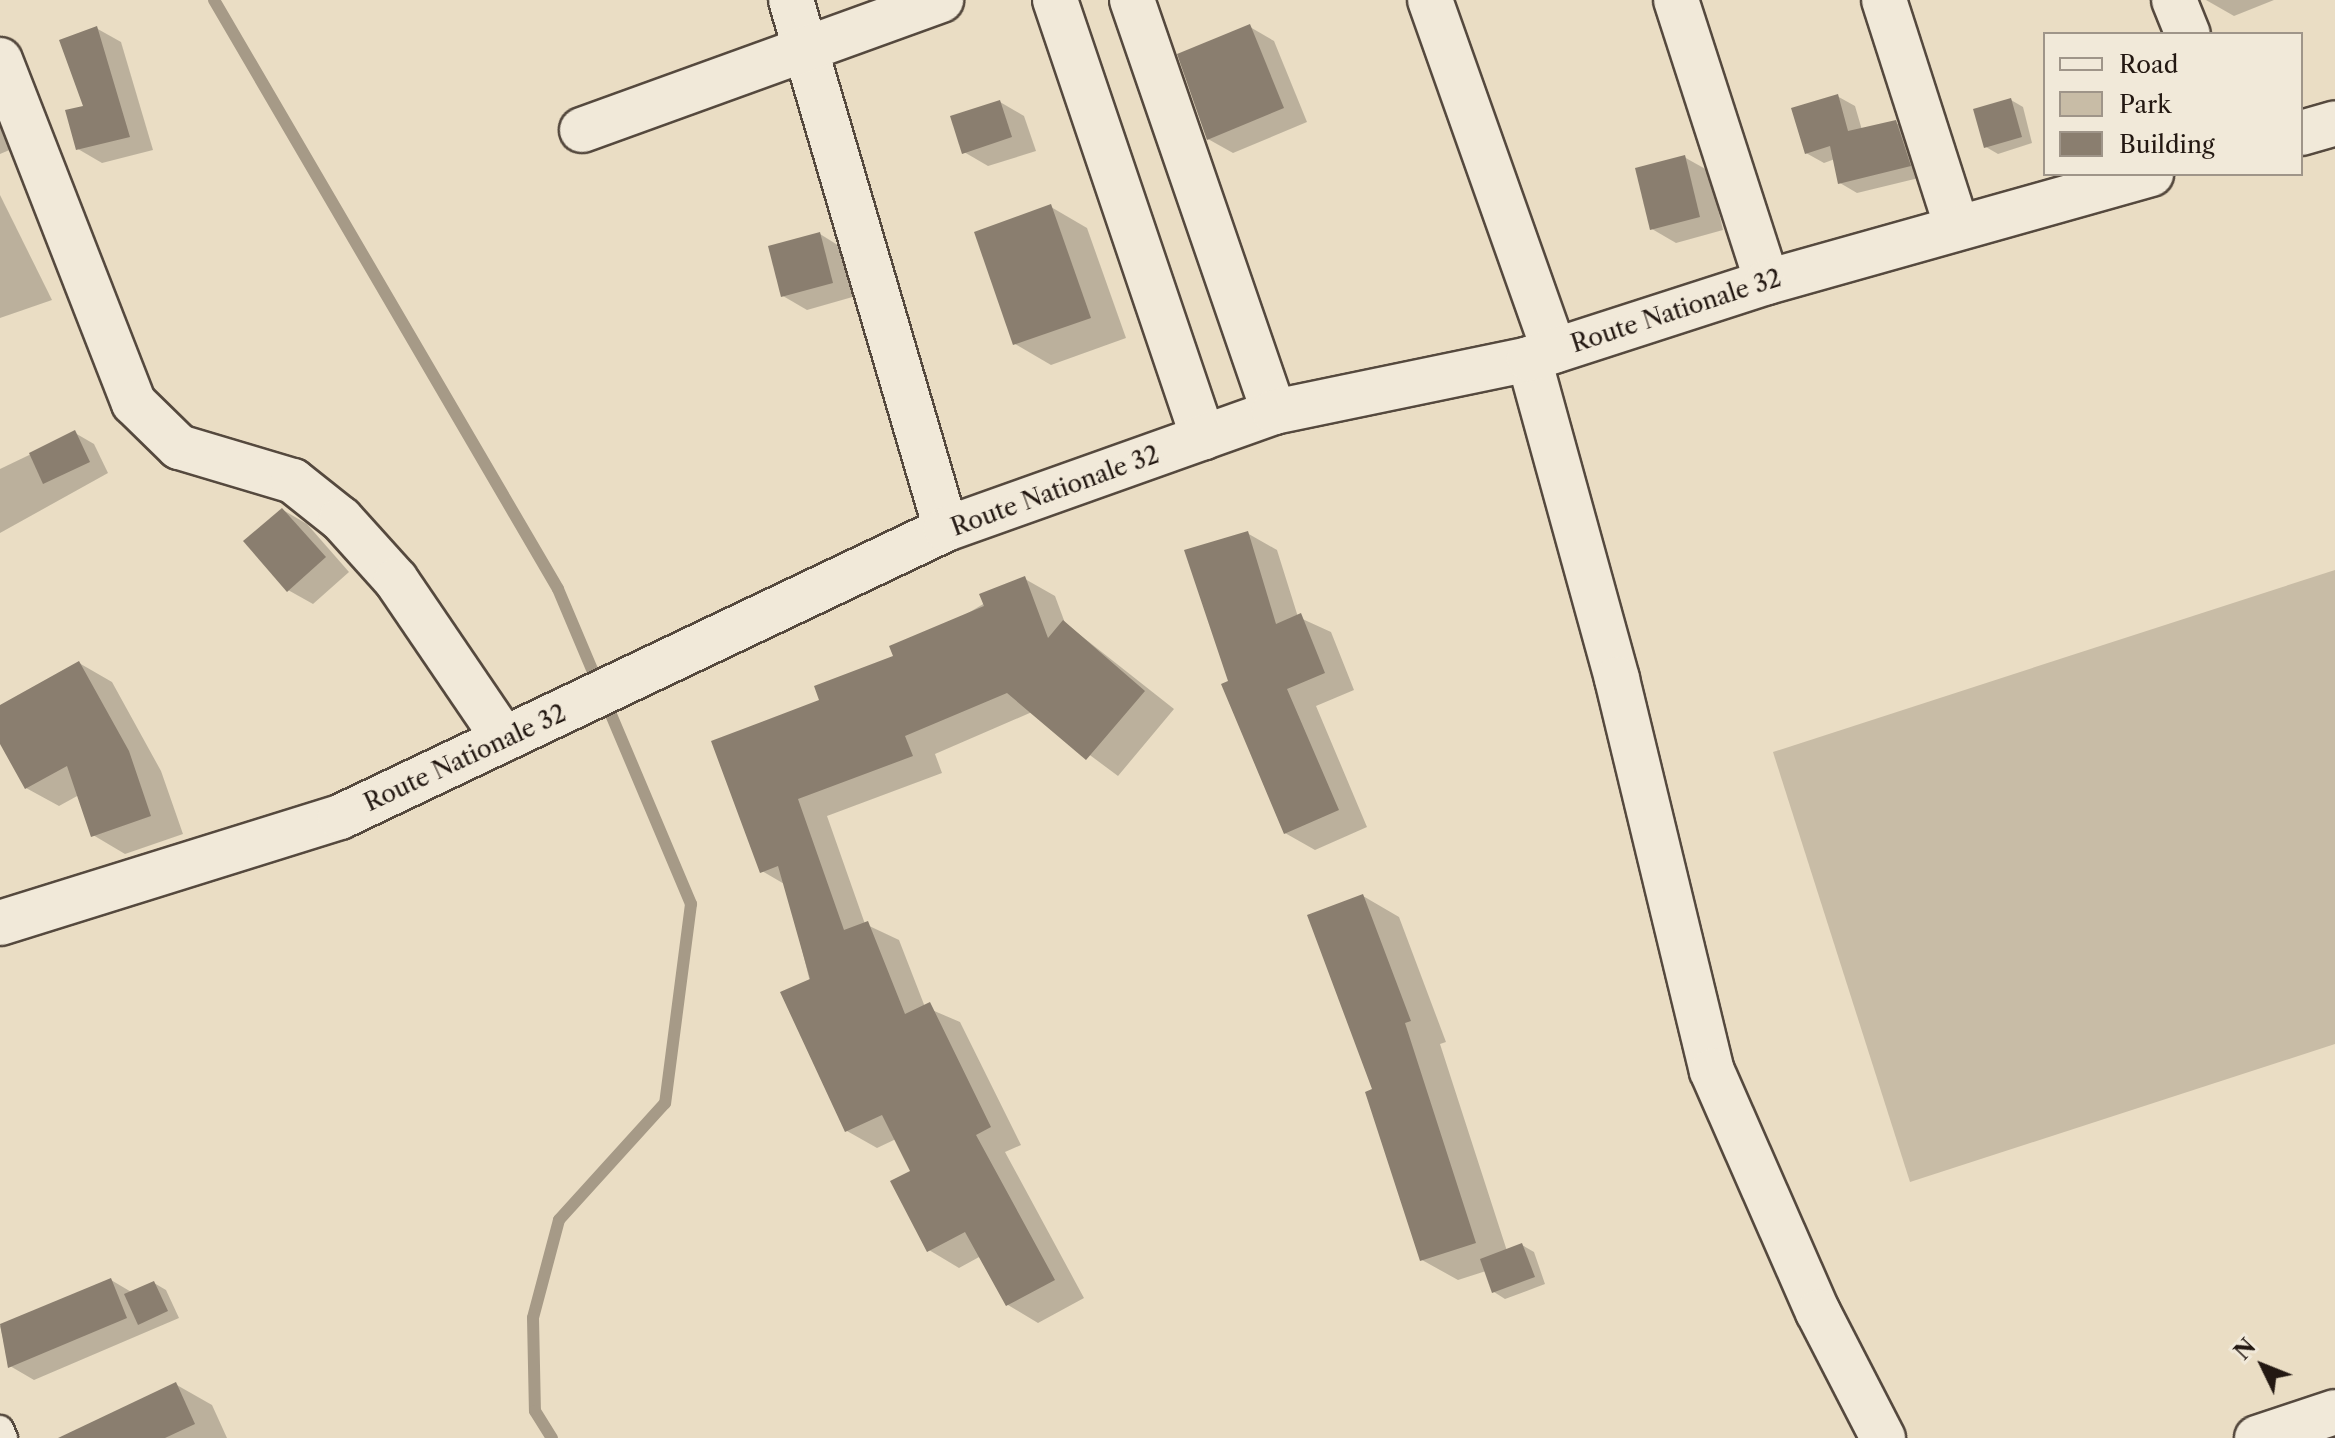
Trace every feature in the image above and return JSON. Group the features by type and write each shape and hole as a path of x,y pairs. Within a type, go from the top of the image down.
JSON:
{"street":[{"path":"791,0 808,48 946,529"},
{"path":"582,130 941,0"},
{"path":"1055,0 1203,438"},
{"path":"1132,0 1274,412"},
{"path":"1430,0 1541,355 1712,1071 1818,1312 1883,1438"},
{"path":"1676,0 1767,282"},
{"path":"1884,0 1957,227"},
{"path":"2174,0 2187,32"},
{"path":"0,60 134,403 179,447 293,481 341,519 396,580 504,739"},
{"path":"2303,132 2335,123"},
{"name":"Route Nationale 32","path":"0,923 340,817 557,714 679,661 946,529 1274,412 1541,355 1767,282 2144,176"},
{"path":"2257,1438 2335,1412"}],"lane":[{"path":"0,1429 4,1438"}],"green space":[{"path":"2335,570 2335,1044 1910,1182 1773,752"}],"building":[{"path":"1250,24 1284,108 1207,140 1177,54"},
{"path":"97,26 130,137 76,150 65,110 83,106 59,40"},
{"path":"1838,94 1848,131 1896,120 1911,166 1838,184 1830,146 1805,154 1791,108"},
{"path":"2011,98 2022,137 1984,148 1973,109"},
{"path":"1000,100 1012,137 962,154 950,116"},
{"path":"1685,155 1700,217 1650,230 1635,168"},
{"path":"1051,204 1091,318 1013,345 974,232"},
{"path":"820,232 833,283 781,297 768,246"},
{"path":"75,430 90,462 43,484 29,453"},
{"path":"282,508 326,557 287,592 243,541"},
{"path":"1248,531 1276,624 1301,613 1325,673 1287,689 1339,810 1284,834 1221,684 1228,681 1184,550"},
{"path":"1025,576 1048,638 1063,620 1145,691 1086,760 1007,693 905,736 913,756 798,799 844,930 868,921 905,1014 930,1002 991,1127 976,1135 1055,1280 1006,1306 965,1232 927,1252 890,1181 910,1171 882,1115 845,1132 780,992 810,979 778,866 760,873 711,741 819,700 814,686 893,656 889,646 984,606 979,594"},
{"path":"79,661 129,751 151,816 91,837 67,766 25,789 0,744 0,705"},
{"path":"1363,894 1411,1021 1405,1023 1476,1243 1420,1261 1365,1092 1372,1089 1307,915"},
{"path":"1522,1243 1535,1277 1492,1293 1480,1259"},
{"path":"111,1278 127,1318 8,1368 0,1324"},
{"path":"154,1281 168,1311 138,1325 124,1294"},
{"path":"176,1382 195,1424 165,1438 58,1438"}],"waterway":[{"path":"214,0 558,589 691,904 665,1103 559,1220 533,1318 535,1411 552,1438"}]}
